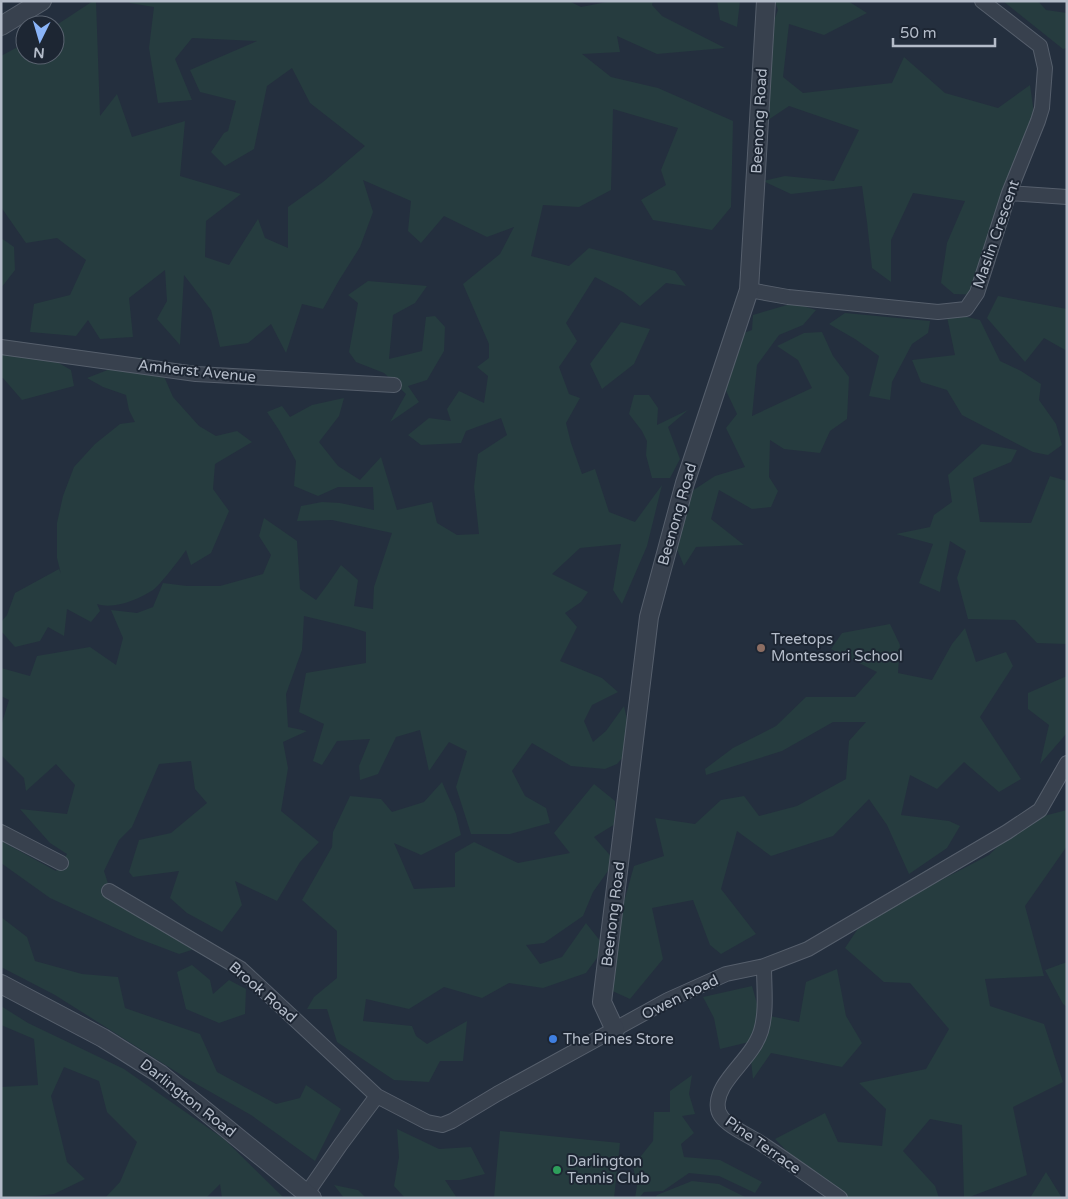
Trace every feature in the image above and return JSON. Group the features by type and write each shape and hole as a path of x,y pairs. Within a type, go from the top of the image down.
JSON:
{"street":[{"path":"1,26 42,1"},
{"name":"Beenong Road","path":"615,1030 602,1002 649,617 684,482 749,290 766,1"},
{"name":"Maslin Crescent","path":"749,290 788,298 938,312 966,309 977,293 1009,193 1040,115 1045,68 1040,46 982,1"},
{"path":"1009,193 1067,197"},
{"name":"Amherst Avenue","path":"1,347 196,374 394,385"},
{"name":"Owen Road","path":"377,1096 427,1122 442,1125 452,1121 497,1094 668,1000 726,974 764,966 808,949 1007,832 1040,810 1067,763"},
{"path":"1,832 61,863"},
{"name":"Brook Road","path":"109,891 240,969 377,1096"},
{"name":"Pine Terrace","path":"764,966 764,999 761,1030 754,1045 722,1088 718,1101 718,1111 721,1118 728,1124 761,1143 840,1198"},
{"name":"Darlington Road","path":"1,984 104,1038 160,1074 309,1195"},
{"path":"309,1195 341,1144 377,1096"}],"green space":[{"path":"93,1 96,1 100,116 117,94 132,137 185,121 180,176 241,194 206,221 205,257 229,265 258,219 265,238 288,248 288,207 323,182 365,146 310,103 292,68 267,86 254,149 225,166 211,152 224,133 228,131 236,101 200,92 190,70 257,41 192,38 175,59 192,100 158,103 149,48 154,7 130,3 129,1 569,1 581,7 612,1 653,1 652,5 662,16 725,48 657,54 617,36 620,52 582,54 611,77 658,88 733,121 731,207 712,230 653,220 641,200 666,185 661,170 678,128 613,109 611,190 579,207 543,205 531,256 569,266 589,248 675,271 686,286 666,283 640,306 623,292 595,277 566,323 577,341 559,367 569,394 580,398 566,423 571,443 582,474 595,469 609,512 635,522 662,485 647,546 622,604 613,590 621,544 580,548 552,574 588,592 581,602 565,613 577,627 560,661 602,678 618,692 592,705 584,721 593,742 606,731 624,706 633,746 617,764 605,769 571,766 532,743 512,771 525,796 546,808 550,823 510,834 471,834 456,787 467,751 449,742 429,771 420,730 396,737 378,774 360,780 359,766 370,739 337,741 322,765 313,761 324,724 299,712 306,673 366,663 366,632 304,616 302,650 286,694 288,727 307,731 283,742 288,768 281,811 319,842 300,862 277,901 235,881 242,905 222,932 187,913 170,898 179,871 133,877 129,872 139,840 171,833 207,803 195,789 191,761 159,764 132,827 119,840 104,871 111,893 201,947 179,954 137,938 50,898 1,863 1,843 3,842 56,871 67,854 50,843 20,809 67,814 75,785 56,764 26,791 24,778 1,755 1,726 9,700 1,696 1,668 30,676 37,656 90,647 116,665 123,638 111,610 137,613 153,607 163,583 187,586 220,586 263,574 271,555 259,536 264,518 297,541 300,589 316,600 341,565 358,580 354,606 373,609 374,587 392,533 332,520 297,521 301,506 322,502 340,503 374,510 373,487 338,487 318,496 294,486 296,461 267,412 282,406 290,417 312,405 344,398 339,416 319,442 338,466 360,480 381,457 397,510 432,502 437,523 457,535 479,534 474,487 478,454 507,435 501,418 466,431 461,443 421,445 408,435 429,418 451,421 447,409 459,391 484,403 488,376 477,367 489,358 489,344 463,284 500,254 514,227 487,237 444,216 421,243 408,231 411,201 363,180 373,212 360,247 323,309 302,304 286,353 271,324 248,343 220,347 211,310 184,275 180,345 157,319 167,301 165,270 129,298 133,337 100,339 88,320 76,336 30,332 34,304 70,295 86,260 57,238 26,243 1,207 1,56 15,48 15,65 65,65 65,19"},
{"path":"717,1 740,1 737,27 720,20"},
{"path":"775,1 848,1 867,13 824,35 789,24 783,77 803,93 892,83 904,57 945,93 998,108 1030,85 1037,134 980,295 954,294 941,283 947,243 965,201 913,193 891,240 891,282 872,268 862,186 791,194 763,181 785,176 834,181 859,130 789,106 765,122 770,31 778,10"},
{"path":"1003,1 1038,1 1046,10 1067,13 1067,48 1063,49"},
{"path":"1,238 14,247 15,270 1,288"},
{"path":"368,281 427,286 415,303 393,315 389,359 422,351 426,317 435,316 445,327 444,351 427,380 408,386 419,402 390,422 406,394 384,373 356,362 349,352 358,303 348,295"},
{"path":"998,296 1067,309 1067,351 1044,338 1025,362 987,318"},
{"path":"794,303 816,310 803,325 779,335 757,365 752,416 812,388 798,360 777,346 804,333 822,332 833,356 849,377 847,419 830,431 820,453 784,449 770,440 769,477 778,491 771,507 752,509 719,490 711,519 744,545 696,547 684,566 672,537 680,499 715,476 745,467 726,428 737,414 722,382 735,336 752,330 753,315"},
{"path":"946,312 980,320 1000,361 1021,371 1041,384 1039,400 1056,424 1062,445 1048,455 1033,452 962,415 947,390 921,382 912,360 955,355"},
{"path":"845,313 930,321 928,333 912,344 892,382 890,400 869,396 879,356 829,324"},
{"path":"621,322 650,329 634,364 602,389 590,364"},
{"path":"1,354 57,362 71,370 74,386 22,400 1,378"},
{"path":"141,357 159,365 173,397 199,426 216,436 237,431 252,442 215,464 213,489 229,511 211,553 191,565 186,550 153,590 134,600 118,605 97,604 100,611 91,622 67,609 64,636 48,627 40,641 15,647 1,631 1,622 7,615 15,593 59,569 61,574 57,558 57,523 63,496 74,467 95,444 120,424 135,422 129,410 126,395 103,387 87,378"},
{"path":"634,395 649,395 658,408 657,425 688,410 668,427 680,459 670,478 652,478 646,455 647,441 629,414"},
{"path":"982,444 1017,450 1011,462 973,478 980,522 1031,523 1050,476 1067,481 1067,644 1037,643 1015,620 968,619 957,578 966,551 950,541 940,592 919,583 933,544 896,534 930,527 934,515 952,502 948,475"},
{"path":"890,624 900,645 898,673 932,680 952,644 965,628 976,662 1006,652 1013,666 980,717 1021,779 999,792 964,762 937,789 910,775 901,815 949,821 960,826 947,848 909,874 887,825 869,799 833,836 771,856 737,831 721,889 756,934 721,954 710,945 693,900 652,908 663,959 630,999 608,989 620,916 634,866 664,856 655,818 695,824 721,800 744,796 759,816 797,806 846,779 849,741 866,722 833,722 782,751 706,775 705,769 733,748 776,726 806,697 855,697 877,672 831,649 842,633"},
{"path":"1067,676 1067,733 1040,764 1049,725 1028,709 1028,693"},
{"path":"442,782 456,814 461,835 421,855 394,843 414,889 455,887 455,853 474,842 518,863 570,853 554,833 594,784 615,801 615,824 594,837 615,861 593,892 583,916 544,943 526,945 540,964 562,957 586,923 605,947 586,973 543,988 509,983 482,998 444,987 409,1009 366,999 363,1021 412,1026 416,1036 427,1044 467,1021 463,1061 440,1061 429,1082 394,1080 337,1042 327,1009 307,1009 314,997 337,978 337,931 302,900 332,847 333,832 350,796 381,799 392,812 424,802"},
{"path":"1067,810 1067,846 1025,906 1044,976 985,979 990,1006 1044,1024 1063,1082 1013,1107 1027,1175 964,1198 962,1125 930,1119 903,1151 935,1186 939,1198 835,1198 775,1139 825,1113 838,1142 882,1146 886,1109 859,1083 926,1069 949,1029 910,983 884,982 845,948 863,921 989,855 1024,821"},
{"path":"1,917 27,937 35,961 82,974 118,977 125,1008 200,1034 217,1072 276,1104 300,1098 306,1085 341,1109 315,1161 251,1115 186,1078 55,995 1,967"},
{"path":"1067,962 1067,1007 1063,1004 1045,970"},
{"path":"192,965 210,980 213,994 229,980 246,989 245,1014 219,1023 186,1009 177,972"},
{"path":"837,969 846,1016 862,1043 842,1067 771,1053 753,1079 749,1042 720,1049 714,1018 703,997 752,986 760,1014 799,1022 806,982"},
{"path":"1,1006 28,1023 124,1069 224,1139 284,1198 222,1198 220,1184 206,1198 105,1198 120,1182 137,1142 107,1112 99,1081 64,1067 51,1096 67,1162 85,1179 54,1194 1,1198 1,1087 38,1085 34,1039 1,1025"},
{"path":"692,1075 689,1094 695,1114 682,1116 694,1133 681,1144 684,1157 720,1160 762,1182 755,1193 719,1176 689,1173 663,1191 644,1192 639,1198 635,1198 637,1186 633,1166 653,1141 654,1112 670,1112 670,1091"},
{"path":"397,1129 439,1149 471,1147 485,1174 460,1180 445,1180 457,1198 405,1198 394,1186 399,1157"},
{"name":"Darlington Tennis Club","path":"500,1131 620,1143 614,1198 494,1198"},
{"path":"1046,1172 1062,1198 1030,1198"},
{"path":"692,1181 719,1184 747,1198 655,1198 657,1195"},
{"path":"334,1185 358,1190 366,1198 344,1198"}],"place":[{"name":"Treetops Montessori School","path":"761,648"},
{"name":"The Pines Store","path":"553,1039"},
{"name":"Darlington Tennis Club","path":"557,1170"}]}
